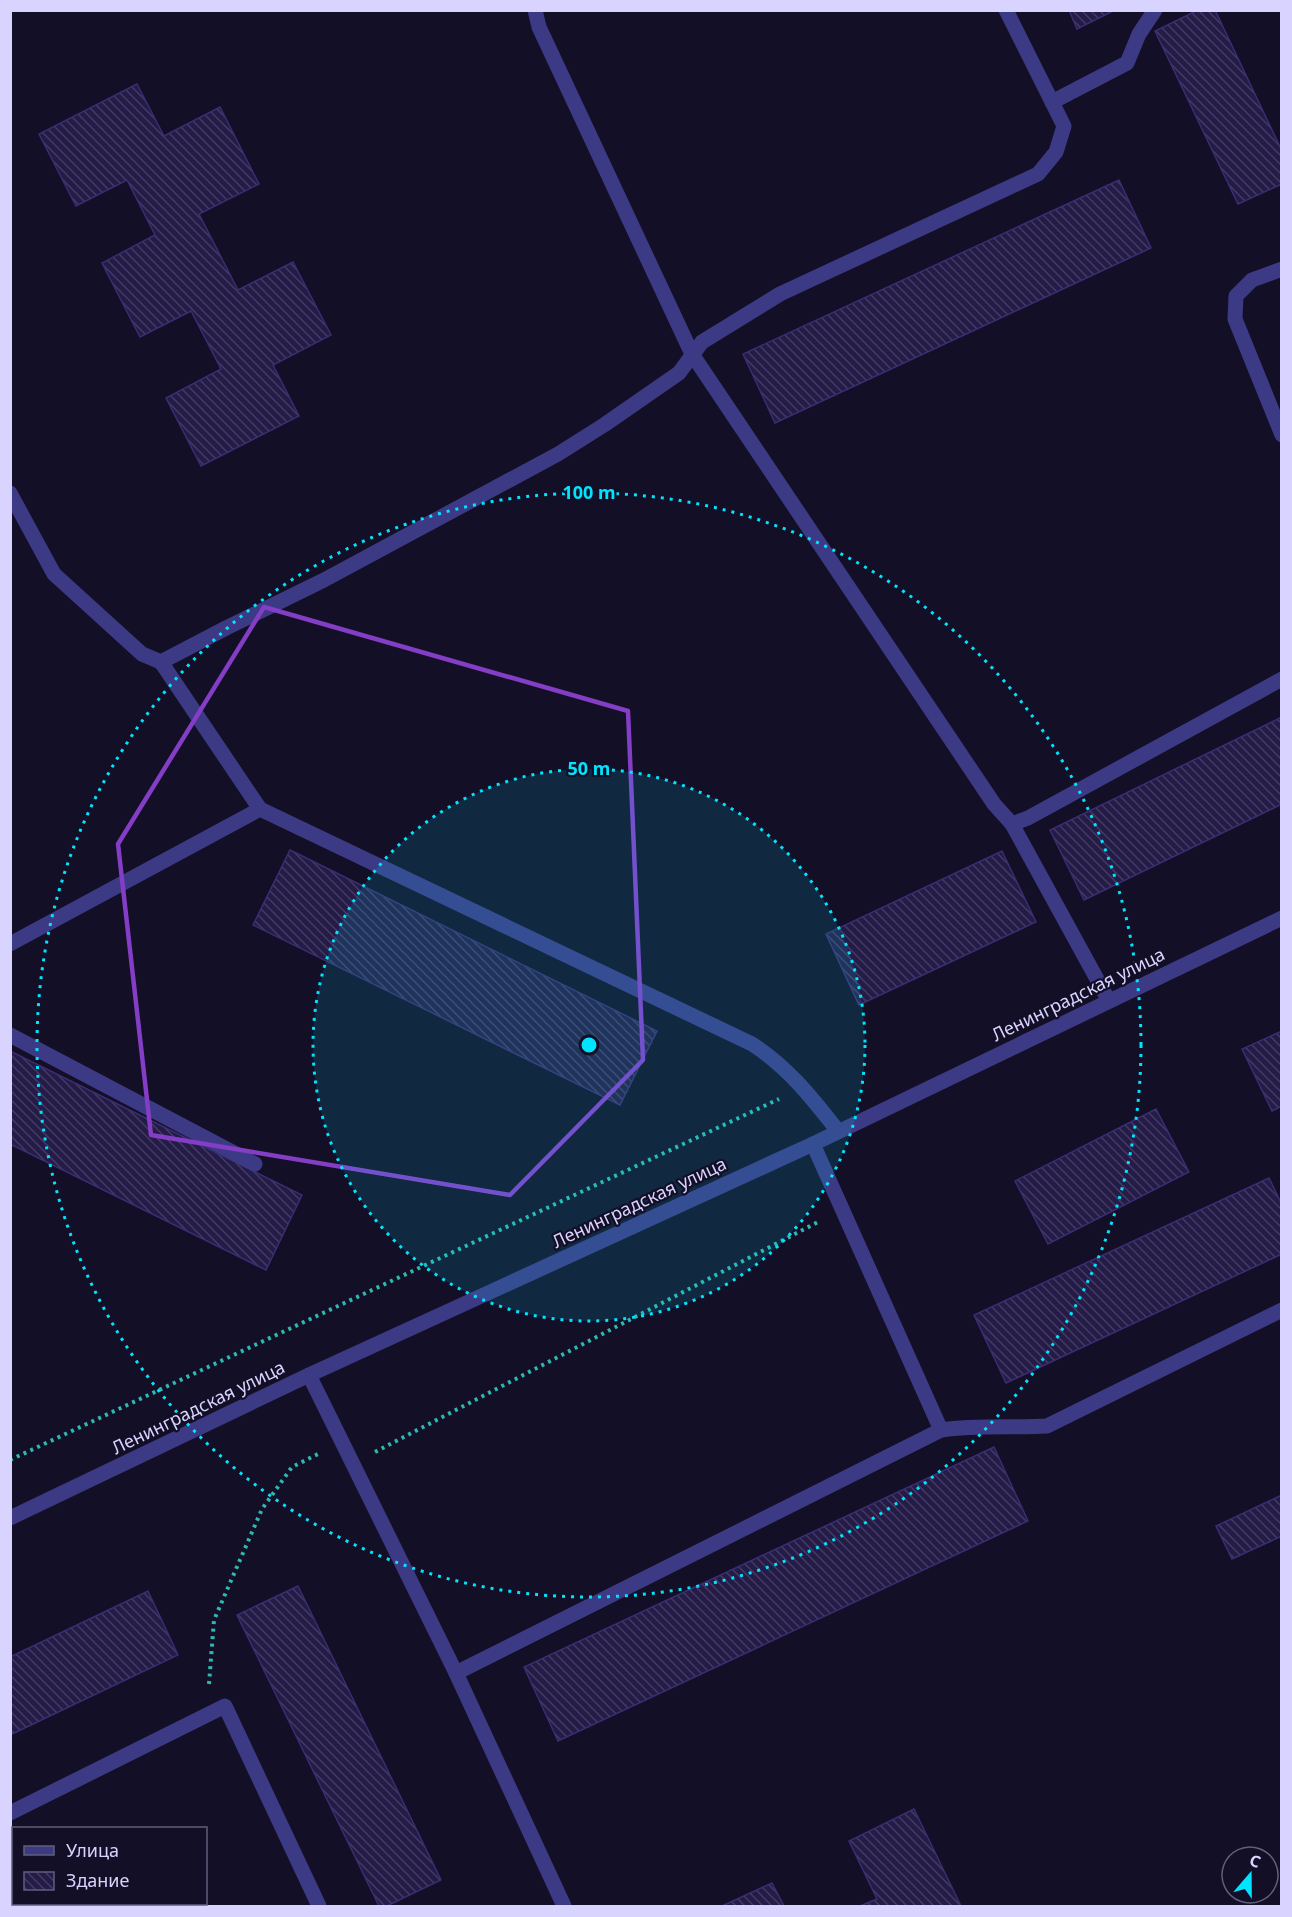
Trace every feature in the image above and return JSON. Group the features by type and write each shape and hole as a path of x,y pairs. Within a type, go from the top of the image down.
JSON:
{"street":[{"path":"535,10 539,27 692,354 994,804 1012,824 1109,1001"},
{"path":"161,662 324,580 558,454 679,373 702,342 780,294 1038,174 1056,152 1064,126 1006,10"},
{"path":"1052,102 1127,63 1139,34 1155,10"},
{"path":"1281,269 1252,280 1236,296 1234,319 1281,435"},
{"path":"10,494 54,574 142,654 161,662 260,809 753,1044 773,1057 804,1088 838,1131"},
{"path":"1012,824 1028,818 1281,679"},
{"path":"10,944 260,809"},
{"name":"Ленинградская улица","path":"10,1518 309,1375 813,1144 1281,918"},
{"path":"10,1035 255,1164"},
{"path":"813,1144 942,1430"},
{"path":"456,1673 942,1430 968,1426 1016,1428 1047,1426 1281,1310"},
{"path":"309,1375 456,1673 564,1906"},
{"path":"10,1813 225,1706 319,1906"}],"path":[{"path":"10,1460 804,1088"},
{"path":"353,1464 842,1209"},
{"path":"207,1714 214,1620 262,1509 292,1467 342,1441"}],"highlighted area":[{"path":"264,607 628,711 643,1060 510,1195 151,1135 118,844"}],"building":[{"path":"1069,10 1115,10 1077,29"},
{"path":"1198,10 1215,10 1282,151 1282,184 1238,204 1155,31"},
{"path":"137,84 164,136 220,107 259,184 199,214 238,290 293,262 331,335 273,365 299,416 201,466 166,398 221,369 191,311 140,337 102,263 155,235 127,180 76,206 39,134"},
{"path":"1119,180 1151,248 775,423 743,354"},
{"path":"1282,717 1282,804 1084,900 1050,830"},
{"path":"290,850 657,1031 620,1105 253,925"},
{"path":"1002,851 1036,922 859,1005 826,934"},
{"path":"1282,1031 1282,1106 1272,1111 1242,1049"},
{"path":"10,1051 302,1195 266,1270 10,1144"},
{"path":"1156,1109 1189,1172 1048,1244 1015,1181"},
{"path":"1269,1178 1282,1205 1282,1254 1006,1383 974,1315"},
{"path":"994,1447 1028,1521 558,1741 524,1667"},
{"path":"1282,1495 1282,1536 1232,1559 1216,1526"},
{"path":"298,1586 441,1880 387,1906 379,1906 237,1615"},
{"path":"148,1591 178,1655 10,1735 10,1657"},
{"path":"914,1809 961,1906 860,1906 877,1899 849,1841"},
{"path":"772,1883 784,1906 722,1906"}]}
